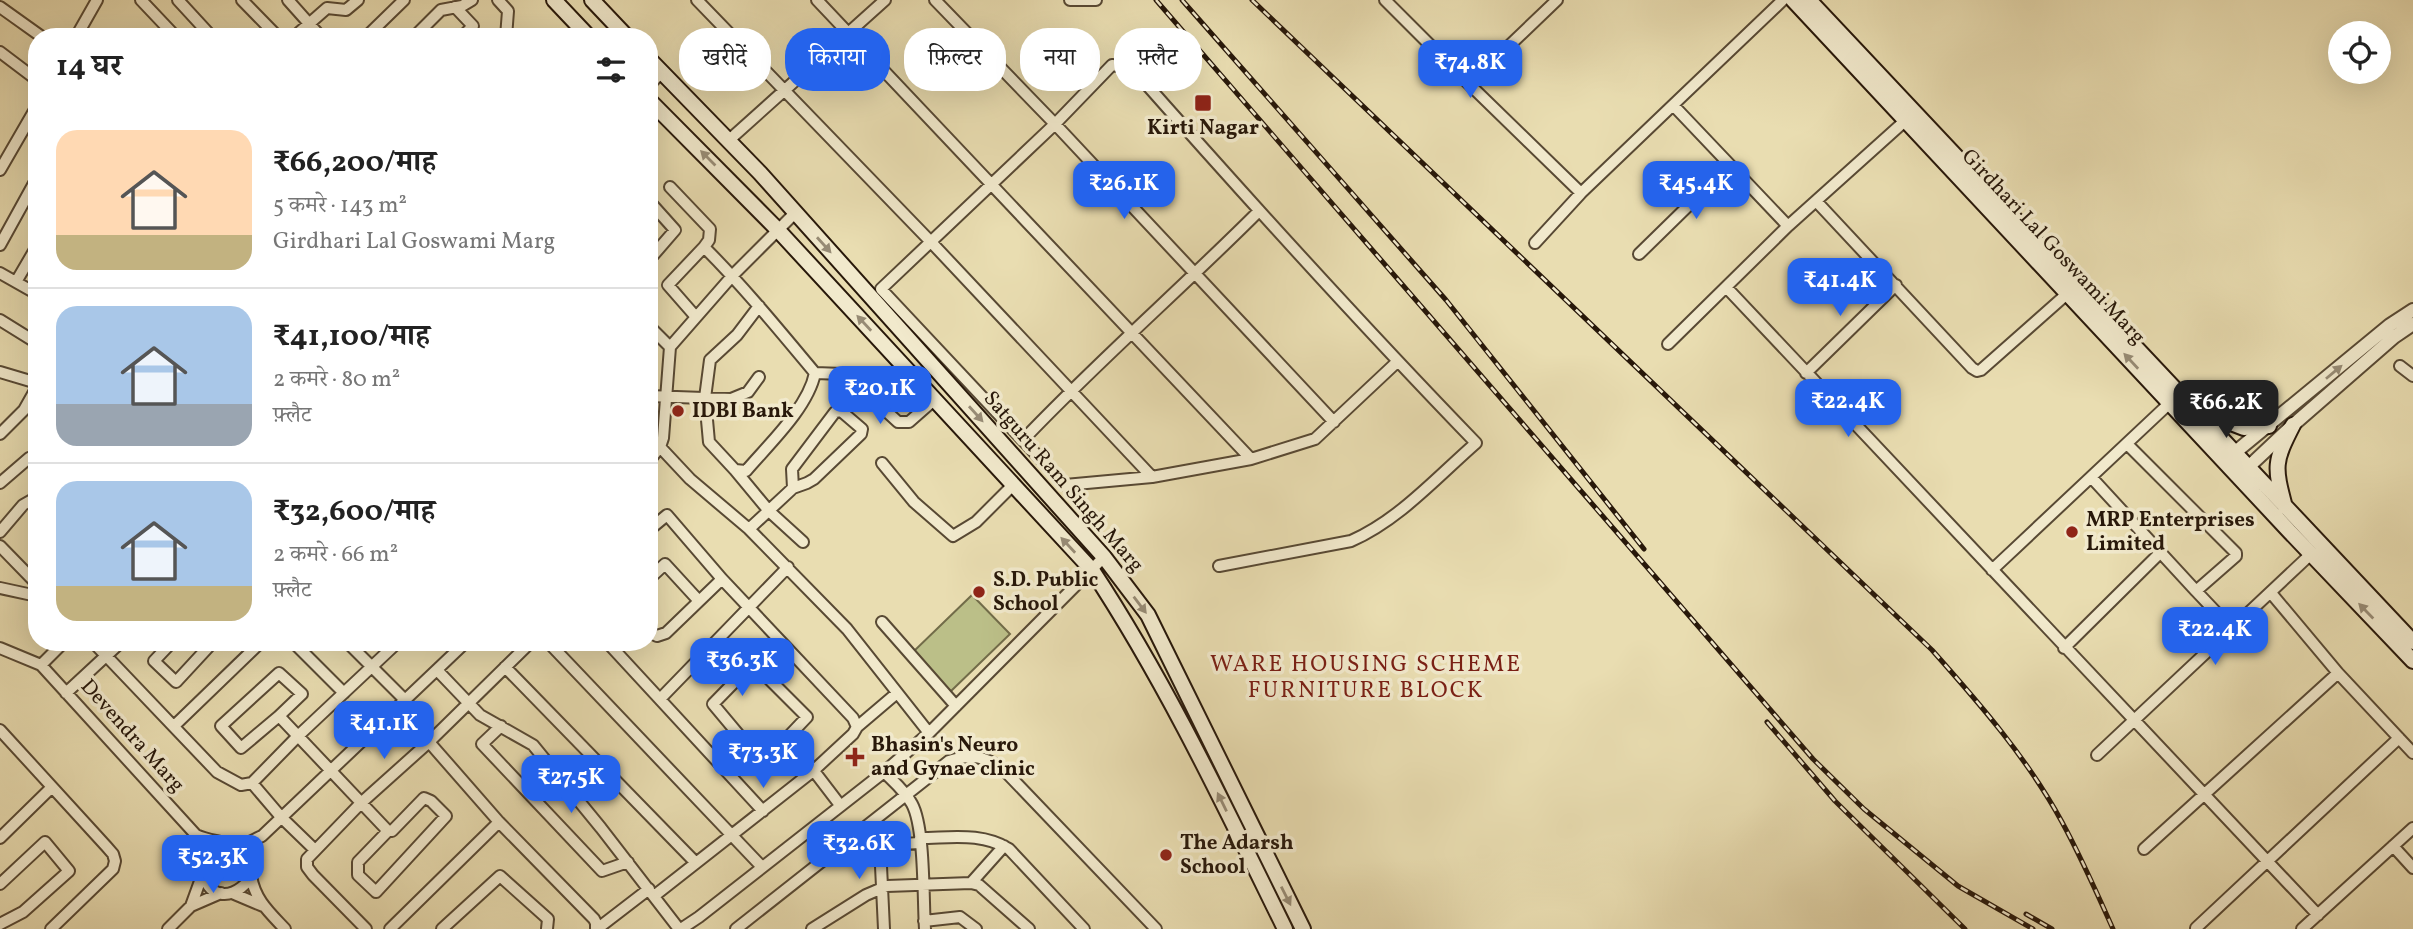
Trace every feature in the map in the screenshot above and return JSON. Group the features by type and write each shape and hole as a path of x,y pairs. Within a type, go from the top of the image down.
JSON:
{"main road":[{"path":"554,0 576,28"},
{"path":"592,0 618,28"},
{"name":"Girdhari Lal Goswami Marg","path":"1793,0 2316,550"},
{"name":"Girdhari Lal Goswami Marg","path":"1810,0 2075,296"},
{"name":"Satguru Ram Singh Marg","path":"658,68 794,213 876,293 1104,557 1148,615 1303,929"},
{"name":"Satguru Ram Singh Marg","path":"658,109 777,229 1092,570 1130,627 1178,713 1285,929"},
{"name":"Girdhari Lal Goswami Marg","path":"2174,398 2192,408 2229,457"},
{"path":"2192,408 2244,428 2269,426"},
{"path":"2285,508 2277,478 2277,455 2293,425"},
{"name":"Girdhari Lal Goswami Marg","path":"2243,472 2285,508 2316,550"},
{"path":"2316,550 2413,642"},
{"path":"2316,550 2413,661"}],"street":[{"path":"81,28 97,0"},
{"path":"141,0 167,28"},
{"path":"178,0 204,28"},
{"path":"242,0 269,28"},
{"path":"288,0 313,28"},
{"path":"304,28 327,4 346,10 358,0"},
{"path":"375,28 404,0"},
{"path":"423,28 441,10 465,5 472,0"},
{"path":"498,0 508,11 507,28"},
{"path":"698,0 1152,477"},
{"path":"817,0 844,28"},
{"path":"856,28 885,0"},
{"path":"935,0 1334,422"},
{"path":"1070,0 1095,0"},
{"path":"1385,0 1581,193"},
{"path":"1469,84 1557,0"},
{"path":"1535,243 1581,193 1783,0"},
{"path":"0,7 29,28"},
{"path":"455,7 473,26 471,28"},
{"path":"0,52 28,73"},
{"path":"1219,566 1351,541 1368,534 1476,443 1397,362 1132,68 1112,65 1055,124 876,293 1065,485 1152,477 1251,459 1315,439 1397,362"},
{"path":"658,76 662,72"},
{"path":"890,76 1251,459"},
{"path":"728,141 785,91"},
{"path":"1673,105 1788,226"},
{"path":"1668,344 1788,226 1906,120"},
{"path":"0,170 28,122"},
{"path":"1639,254 1730,165"},
{"path":"670,187 710,229 705,247 668,285 696,317"},
{"path":"0,245 28,194"},
{"path":"1816,201 1977,371 2075,296"},
{"path":"658,211 675,230 658,250"},
{"path":"1023,440 1071,390 1259,211"},
{"path":"658,450 665,428 670,347 733,275 794,213"},
{"path":"705,247 733,275 815,373 843,374 850,378 898,422 909,422 934,400"},
{"path":"16,282 28,261"},
{"path":"0,273 28,289"},
{"path":"1806,373 1896,285"},
{"path":"1726,288 2318,915"},
{"path":"759,306 737,335 710,360 705,398 708,439 769,511 803,542"},
{"path":"2229,457 2390,325 2413,310"},
{"path":"0,320 28,337"},
{"path":"2243,472 2394,337 2413,324"},
{"path":"658,335 670,347"},
{"path":"2400,366 2413,376"},
{"path":"735,470 746,471 782,429 807,394 815,373"},
{"path":"3,377 28,383"},
{"path":"658,397 739,397 748,392 759,377"},
{"path":"1993,570 2174,398"},
{"path":"0,434 28,402"},
{"path":"749,529 793,488 814,479 861,434 862,429 841,411 835,412 792,470 793,488"},
{"path":"2127,444 2236,553 2236,556 2196,591"},
{"path":"660,447 690,479 749,529 847,629 929,733"},
{"path":"0,483 28,459"},
{"path":"882,463 915,502 953,536 976,522 1013,485"},
{"path":"2091,477 2232,629"},
{"path":"0,532 28,502"},
{"path":"658,522 667,515 722,579 853,718 857,727"},
{"path":"0,546 28,575"},
{"path":"2097,755 2316,550"},
{"path":"2064,648 2160,553"},
{"path":"437,670 480,715 533,745 680,929 884,772 929,733 1104,557"},
{"path":"658,571 666,564 699,601"},
{"path":"660,699 788,567"},
{"path":"658,635 661,636 722,579"},
{"path":"0,588 28,594"},
{"path":"2271,593 2338,673 2413,753"},
{"path":"882,622 956,706"},
{"name":"Devendra Marg","path":"0,648 41,665 196,835 227,845"},
{"path":"41,665 55,651"},
{"path":"101,651 217,772 241,785 252,783 388,651"},
{"path":"66,693 112,651"},
{"path":"163,651 154,661 176,682 205,651"},
{"path":"174,726 252,651"},
{"path":"302,651 344,693"},
{"path":"355,651 405,700"},
{"path":"283,928 263,906 253,888 250,860 262,836 457,651"},
{"path":"366,929 307,867 307,859 361,803 429,742 522,651"},
{"path":"557,651 762,867"},
{"path":"615,651 763,811"},
{"path":"753,663 807,717 788,737 759,759 713,704 753,663"},
{"path":"505,667 696,863"},
{"path":"279,673 302,694 279,716 241,748 221,726 279,673"},
{"path":"2144,849 2338,673"},
{"path":"429,742 499,822 594,919 596,929 696,863 763,811 813,771 853,734 857,727 897,693"},
{"path":"279,716 388,831"},
{"path":"500,726 482,744 603,870 628,862"},
{"path":"0,730 106,846 114,861 113,869 51,929"},
{"path":"788,737 840,805"},
{"path":"2196,928 2399,738"},
{"path":"736,929 905,793 949,761 971,756 983,757 1002,768 1156,929"},
{"path":"884,772 905,793 915,812 920,841 925,925 956,917 976,929"},
{"path":"252,783 281,817 315,850"},
{"path":"0,838 51,788"},
{"path":"424,798 431,801 446,816 376,892 358,875 358,862 388,831 392,831 424,798"},
{"path":"390,929 499,822"},
{"path":"2302,929 2413,828"},
{"name":"Devendra Marg","path":"196,835 204,869"},
{"path":"191,906 212,850 227,845 245,844 262,836"},
{"path":"884,929 880,845 979,837 989,838 1004,846 1084,929"},
{"path":"0,884 45,842 69,872 23,912 0,924"},
{"path":"227,845 241,849 250,860"},
{"path":"971,883 1004,846"},
{"path":"2393,846 2413,868"},
{"path":"204,869 209,886 263,906"},
{"path":"168,929 191,906 244,887 251,876"},
{"path":"442,929 500,876 548,919 547,929"},
{"path":"812,929 882,887 971,883 979,885 1029,929"}],"green space":[{"path":"972,595 1010,634 950,692 913,652"}],"railway":[{"path":"1156,0 1813,759 1864,809 1958,886 2033,929"},
{"path":"1182,0 1446,300 1644,549"},
{"path":"1252,0 1932,650 1985,711 2049,799 2089,875 2113,929"},
{"path":"1767,722 1835,801 1965,929"},
{"path":"2026,914 2052,929"}],"place":[{"name":"Kirti Nagar","path":"1203,103"},
{"name":"IDBI Bank","path":"678,411"},
{"name":"MRP Enterprises Limited","path":"2072,532"},
{"name":"S.D. Public School","path":"979,592"},
{"name":"Bhasin's Neuro and Gynae clinic","path":"855,757"},
{"name":"The Adarsh School","path":"1166,855"}],"district":[{"name":"WARE HOUSING SCHEME FURNITURE BLOCK","path":"1366,678"}]}
